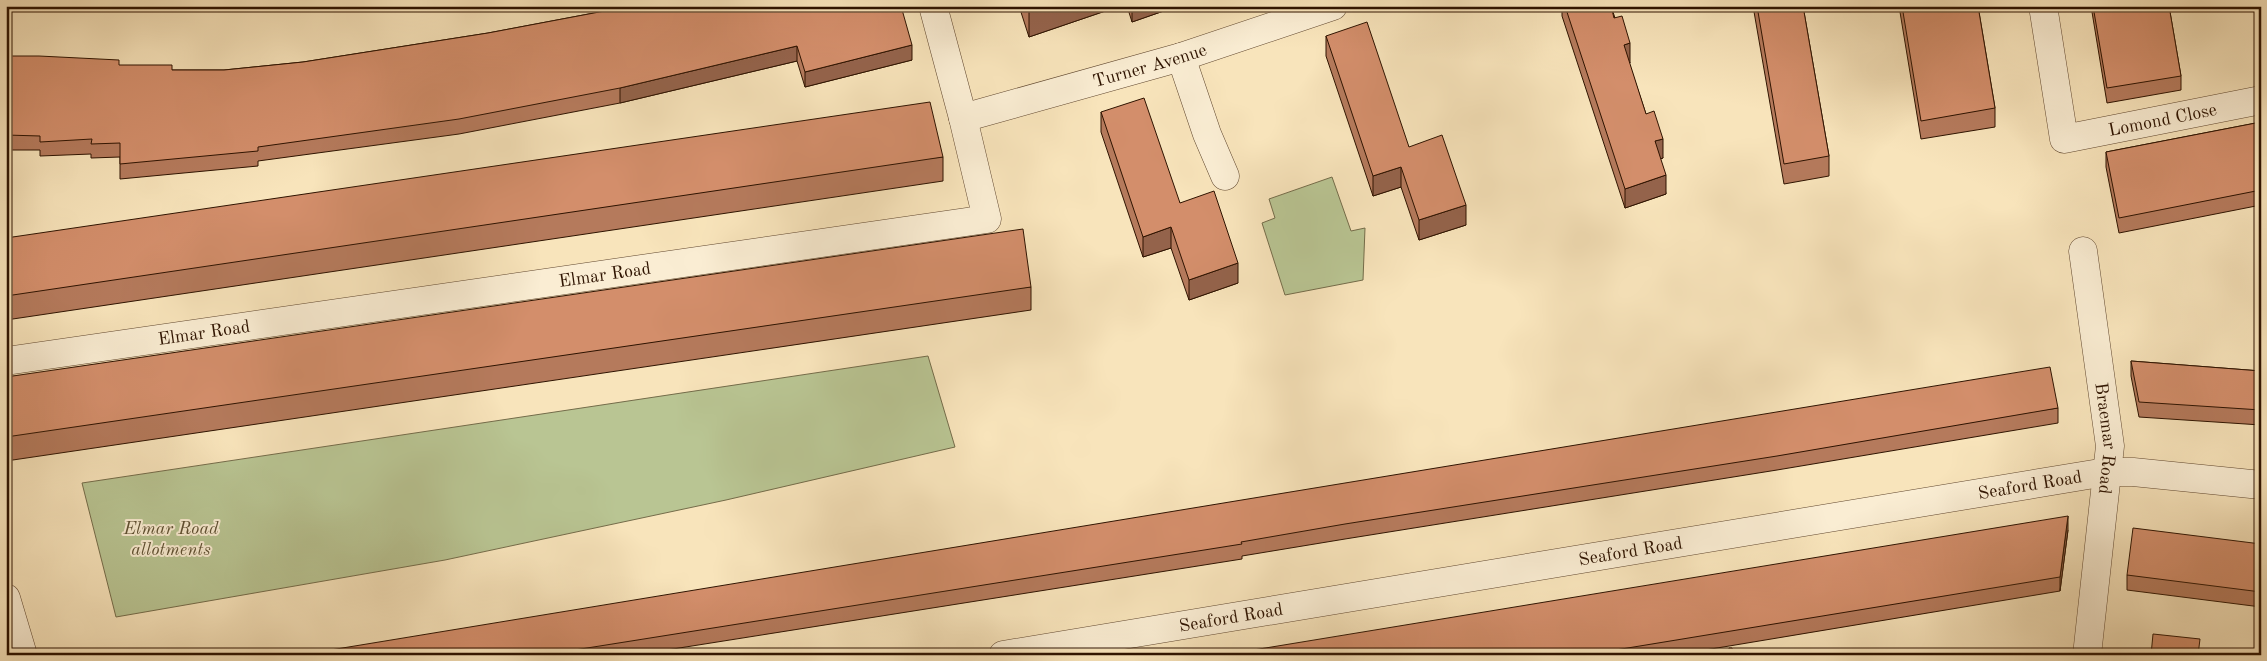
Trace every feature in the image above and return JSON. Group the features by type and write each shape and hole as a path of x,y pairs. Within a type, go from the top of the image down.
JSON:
{"street":[{"name":"Elmar Road","path":"6,361 986,219 963,118 934,6"},
{"name":"Turner Avenue","path":"963,118 1181,57 1333,6"},
{"name":"Lomond Close","path":"2042,6 2064,139 2261,100"},
{"path":"1181,57 1206,134 1225,176"},
{"name":"Braemar Road","path":"2083,251 2110,446 2087,655"},
{"name":"Seaford Road","path":"1002,655 2106,472 2133,472 2261,485"},
{"path":"6,598 23,655"}],"green space":[{"path":"1332,177 1351,231 1365,228 1363,280 1285,295 1262,223 1275,218 1269,199"},
{"name":"Elmar Road allotments","path":"928,356 955,447 726,500 445,560 116,617 82,483"}],"building":[{"path":"631,6 901,6 912,45 805,72 797,46 620,88 459,119 258,147 258,151 120,164 120,143 91,144 92,139 40,142 40,136 6,135 6,56 119,60 119,65 172,65 172,70 224,70 303,62 488,33"},
{"path":"1565,6 1611,6 1614,18 1622,16 1630,43 1624,45 1646,114 1654,111 1663,139 1655,141 1666,175 1625,189"},
{"path":"1757,6 1803,6 1829,156 1784,164"},
{"path":"1902,6 1978,6 1995,108 1921,121"},
{"path":"2093,6 2169,6 2181,76 2107,88"},
{"path":"1367,22 1409,147 1442,135 1466,205 1419,220 1401,167 1373,176 1326,36"},
{"path":"1144,98 1180,203 1214,191 1238,263 1189,280 1171,227 1143,237 1101,112"},
{"path":"930,102 943,157 6,296 6,238"},
{"path":"2261,122 2261,190 2119,218 2106,152"},
{"path":"1023,229 1031,287 6,437 6,377"},
{"path":"2131,361 2261,371 2261,410 2139,402"},
{"path":"2050,367 2058,408 1777,456 1345,524 1241,542 1242,544 543,655 300,655"},
{"path":"2068,516 2060,577 1585,655 1223,655"},
{"path":"2133,528 2261,544 2261,592 2127,575"},
{"path":"2153,634 2200,639 2198,655 2151,655"},
{"path":"1729,648 1732,648 1734,655 1729,655"},
{"path":"1992,650 2029,653 2029,655 1970,655 1970,653"}]}
